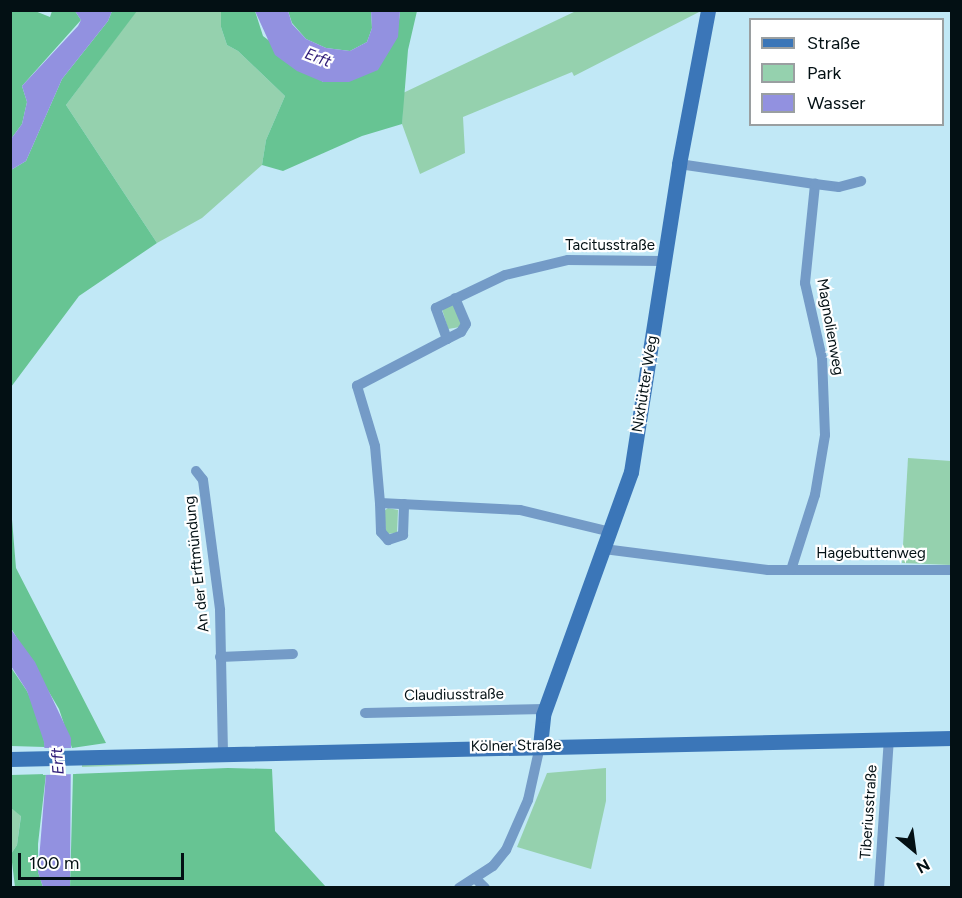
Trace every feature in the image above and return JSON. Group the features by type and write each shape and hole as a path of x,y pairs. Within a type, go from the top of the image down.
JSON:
{"main road":[{"name":"Nixhütter Weg","path":"540,746 545,709 631,472 679,164 708,10"},
{"name":"Kölner Straße","path":"10,759 951,738"}],"street":[{"path":"679,164 839,187 861,181"},
{"name":"Magnolienweg","path":"791,570 815,495 825,435 822,358 805,269 815,184"},
{"name":"Tacitusstraße","path":"447,339 435,311 455,298 505,275 568,260 663,261"},
{"path":"404,504 403,535 388,540 381,532 375,446 357,386 461,332 466,324 455,298"},
{"name":"An der Erftmündung","path":"196,471 203,480 220,610 223,754"},
{"path":"380,503 519,510 611,532"},
{"path":"604,549 791,570"},
{"name":"Hagebuttenweg","path":"791,570 951,570"},
{"path":"220,657 293,654"},
{"name":"Claudiusstraße","path":"364,713 545,709"},
{"name":"Tiberiusstraße","path":"879,888 889,738"},
{"path":"459,888 475,878 506,850 528,800 540,746"},
{"path":"475,878 485,888"}],"green space":[{"path":"137,10 221,11 221,27 227,45 238,51 285,96 266,140 262,165 202,218 157,243 66,105"},
{"path":"11,11 35,11 50,17 52,11 75,11 81,20 22,86 27,102 22,124 11,139"},
{"path":"112,11 137,11 66,105 157,243 79,296 11,387 11,170 26,161 62,79 108,21"},
{"path":"221,11 255,11 263,36 323,82 399,20 400,11 417,11 408,50 402,124 362,136 283,171 262,165 266,140 285,96 238,51 227,45 221,27"},
{"path":"288,11 371,11 372,28 367,42 350,51 326,48 306,39 292,23"},
{"path":"576,11 701,11 574,76 572,72 463,117 465,153 420,174 402,124 403,93"},
{"path":"454,304 462,322 460,327 448,329 442,309"},
{"path":"908,458 951,461 951,565 902,563"},
{"path":"10,495 16,568 106,743 72,748 59,709 11,628"},
{"path":"388,508 398,510 397,533 386,534 384,511"},
{"path":"10,666 27,691 41,722 45,747 11,746"},
{"path":"162,762 193,763 82,767 82,763"},
{"path":"228,768 272,769 275,831 326,887 70,888 73,774"},
{"path":"606,768 606,801 591,869 517,847 547,773"},
{"path":"46,774 38,844 38,872 43,887 15,887 11,854 17,845 21,816 11,808 11,775"},
{"path":"11,808 21,815 17,845 11,854"}],"water":[{"path":"75,11 112,11 108,21 62,79 26,161 11,170 11,139 22,124 27,102 22,86 78,26 81,20"},
{"name":"Erft","path":"255,11 288,11 292,24 306,39 326,48 350,51 367,42 372,28 371,11 400,11 398,37 378,70 349,82 323,82 297,71 275,55"},
{"name":"Erft","path":"10,628 35,662 71,738 70,887 43,887 38,872 46,774 44,742 27,691 11,666"}],"pier":[{"path":"42,748 75,748 76,774 43,775"}]}
